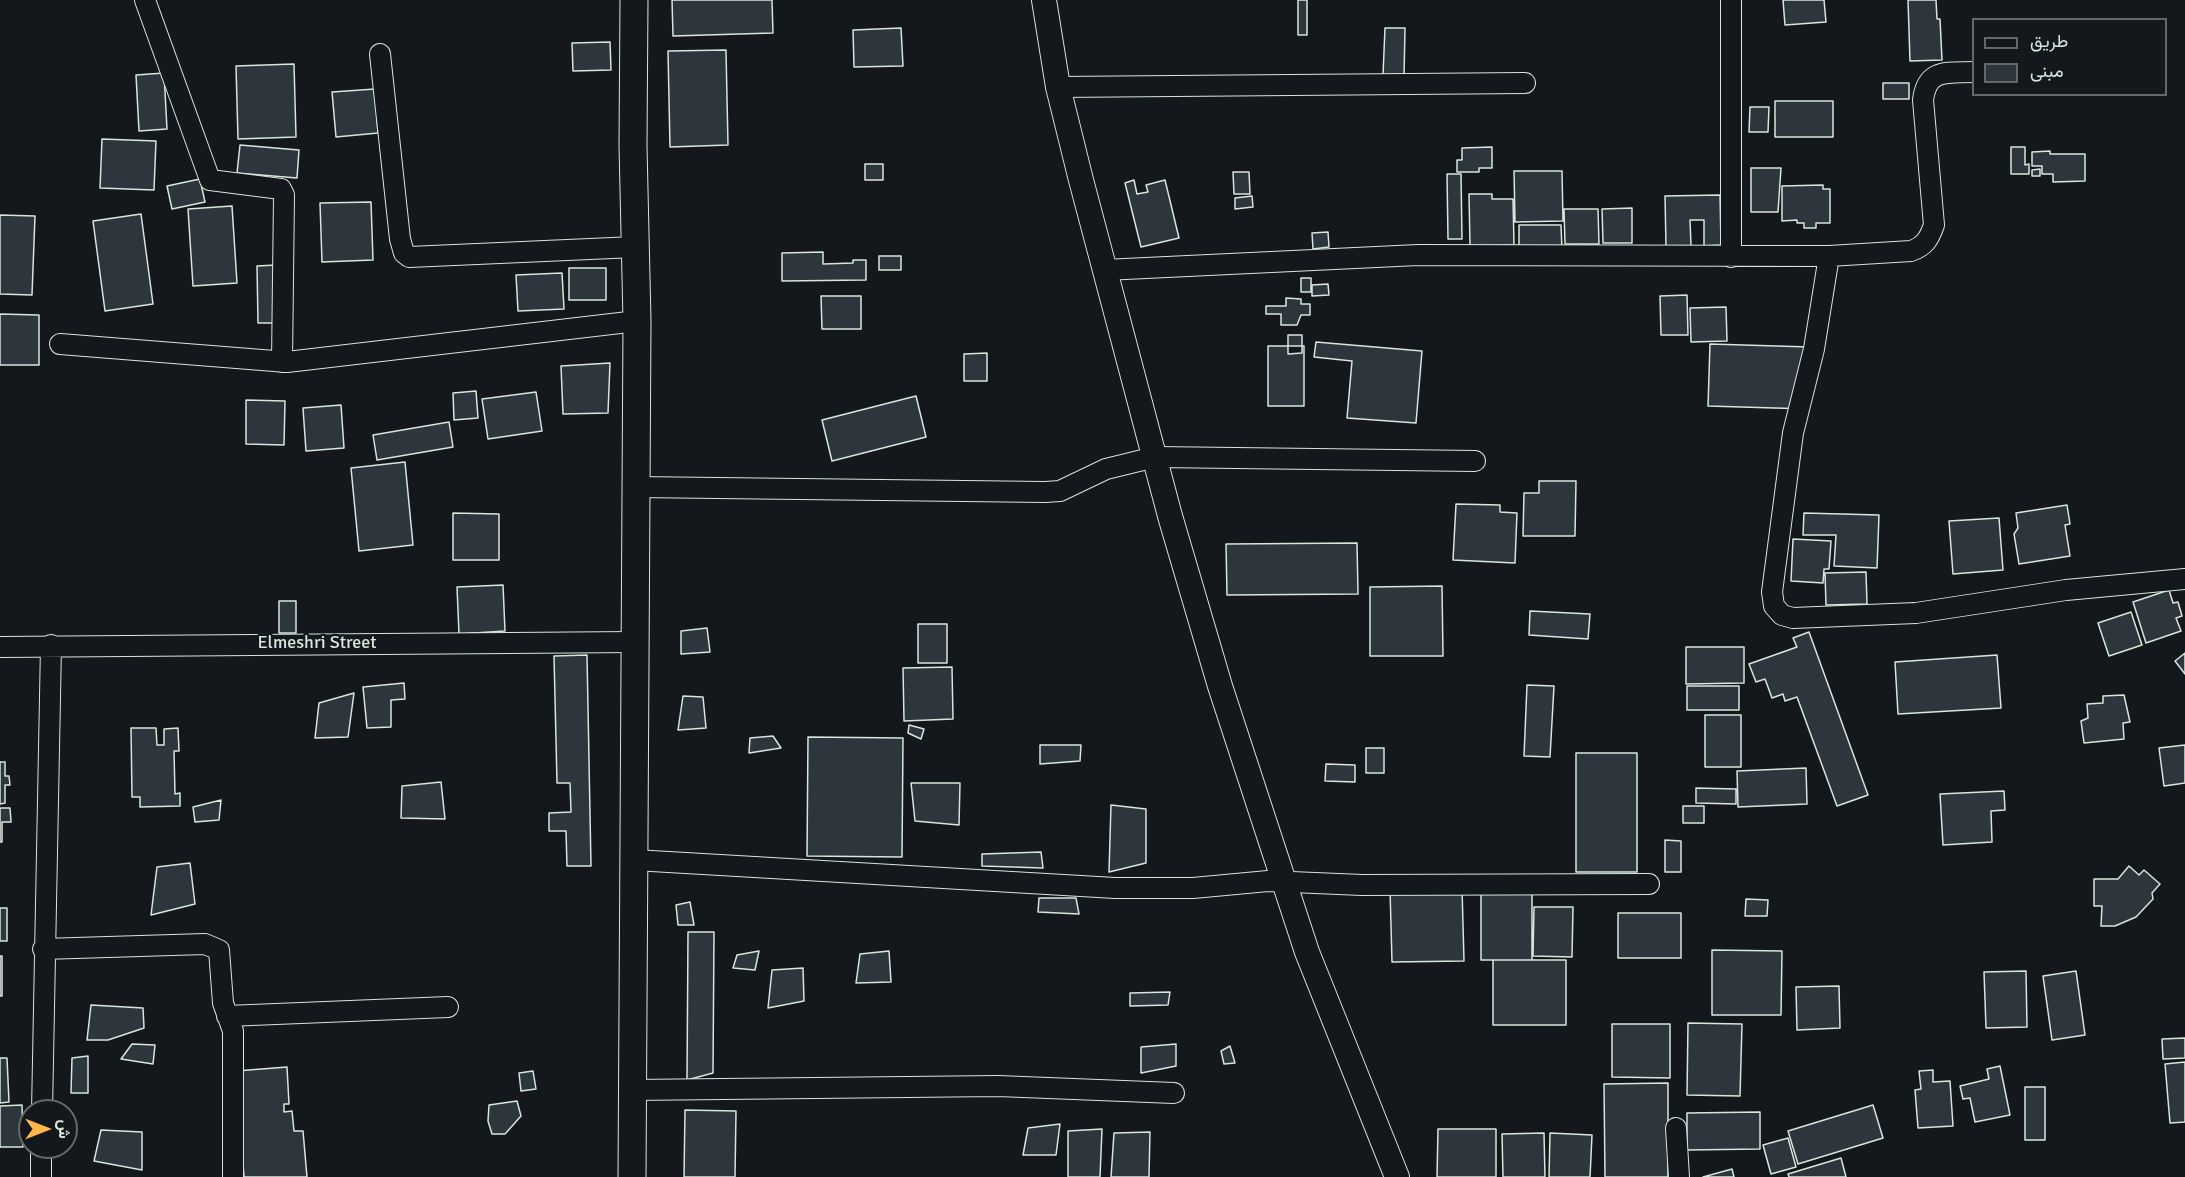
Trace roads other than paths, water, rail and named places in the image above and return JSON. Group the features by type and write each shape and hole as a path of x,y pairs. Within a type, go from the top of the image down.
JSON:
{"main road":[{"path":"632,1177 637,321 634,0"}],"street":[{"path":"145,0 210,180 282,189 282,362"},
{"path":"1044,0 1058,87 1104,270 1220,686 1307,952 1397,1177"},
{"path":"1731,0 1731,256"},
{"path":"380,54 400,239 404,253 409,257 635,248"},
{"path":"1104,270 1418,255 1829,256 1911,250 1921,247 1929,239 1934,225 1923,100 1924,86 1932,77 1944,73 1972,72"},
{"path":"1058,87 1525,83"},
{"path":"1829,256 1814,349 1793,433 1779,531 1772,592 1774,606 1782,615 1793,618 1916,613 2066,590 2185,579"},
{"path":"60,344 282,362 637,321"},
{"path":"636,487 1046,492 1060,491 1106,469 1155,458 1474,461"},
{"name":"Elmeshri Street","path":"0,647 635,642"},
{"path":"42,1099 43,949 51,645"},
{"path":"634,860 1115,888 1193,888 1285,881 1362,885 1649,884"},
{"path":"43,949 210,944 220,954 222,996 234,1039 232,1177"},
{"path":"227,1016 448,1007"},
{"path":"632,1090 998,1086 1174,1092"},
{"path":"1676,1128 1679,1177"},
{"path":"41,1159 41,1177"}]}
